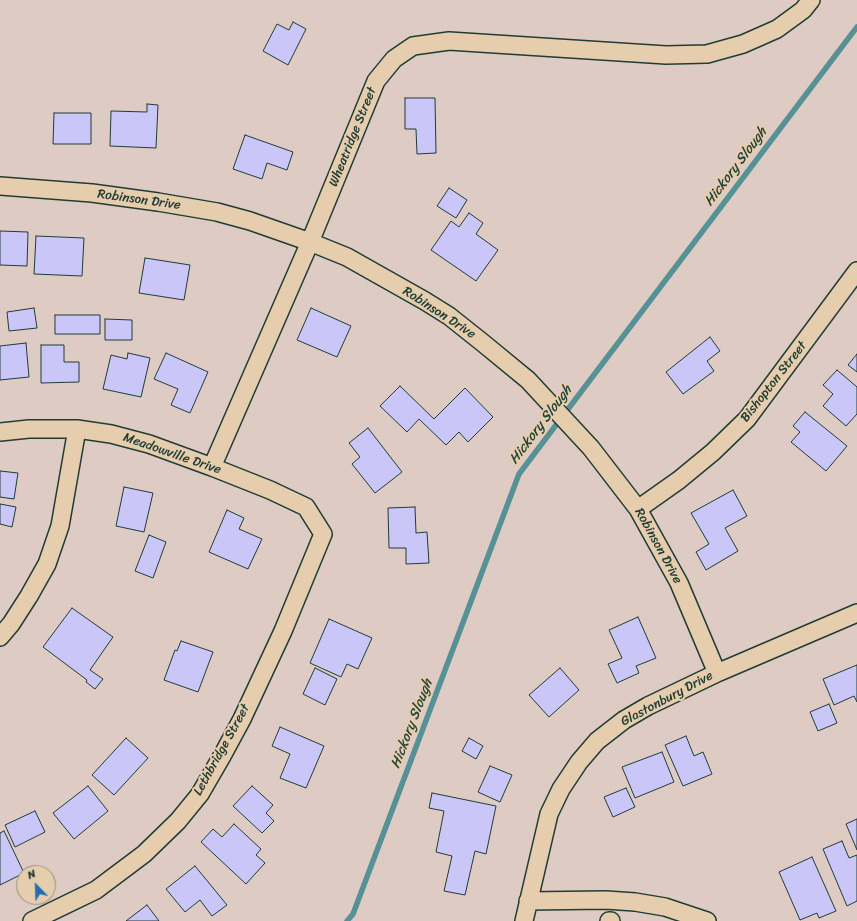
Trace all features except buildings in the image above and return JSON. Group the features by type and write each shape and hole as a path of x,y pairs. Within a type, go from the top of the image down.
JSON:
{"street":[{"name":"Wheatridge Street","path":"212,467 310,242 376,80 394,59 413,46 449,41 666,55 707,54 743,44 777,29 804,10 811,0"},
{"name":"Robinson Drive","path":"0,186 92,194 158,202 217,212 250,221 347,257 449,316 528,380 591,448 638,508 679,583 717,673"},
{"name":"Bishopton Street","path":"638,508 679,480 713,452 747,419 857,271"},
{"name":"Meadowville Drive","path":"0,432 29,429 77,429 111,434 149,444 270,490 306,507 323,534"},
{"path":"0,637 11,624 47,564 60,526 77,429"},
{"name":"Lethbridge Street","path":"32,921 96,890 138,859 178,821 200,794 242,719 283,631 323,534"},
{"name":"Glastonbury Drive","path":"524,921 549,814 561,789 579,762 597,741 624,720 717,673 857,612"},
{"path":"528,901 606,900 635,902 665,907 707,921"}],"waterway":[{"name":"Hickory Slough","path":"347,921 353,914 519,474 857,27"}]}
